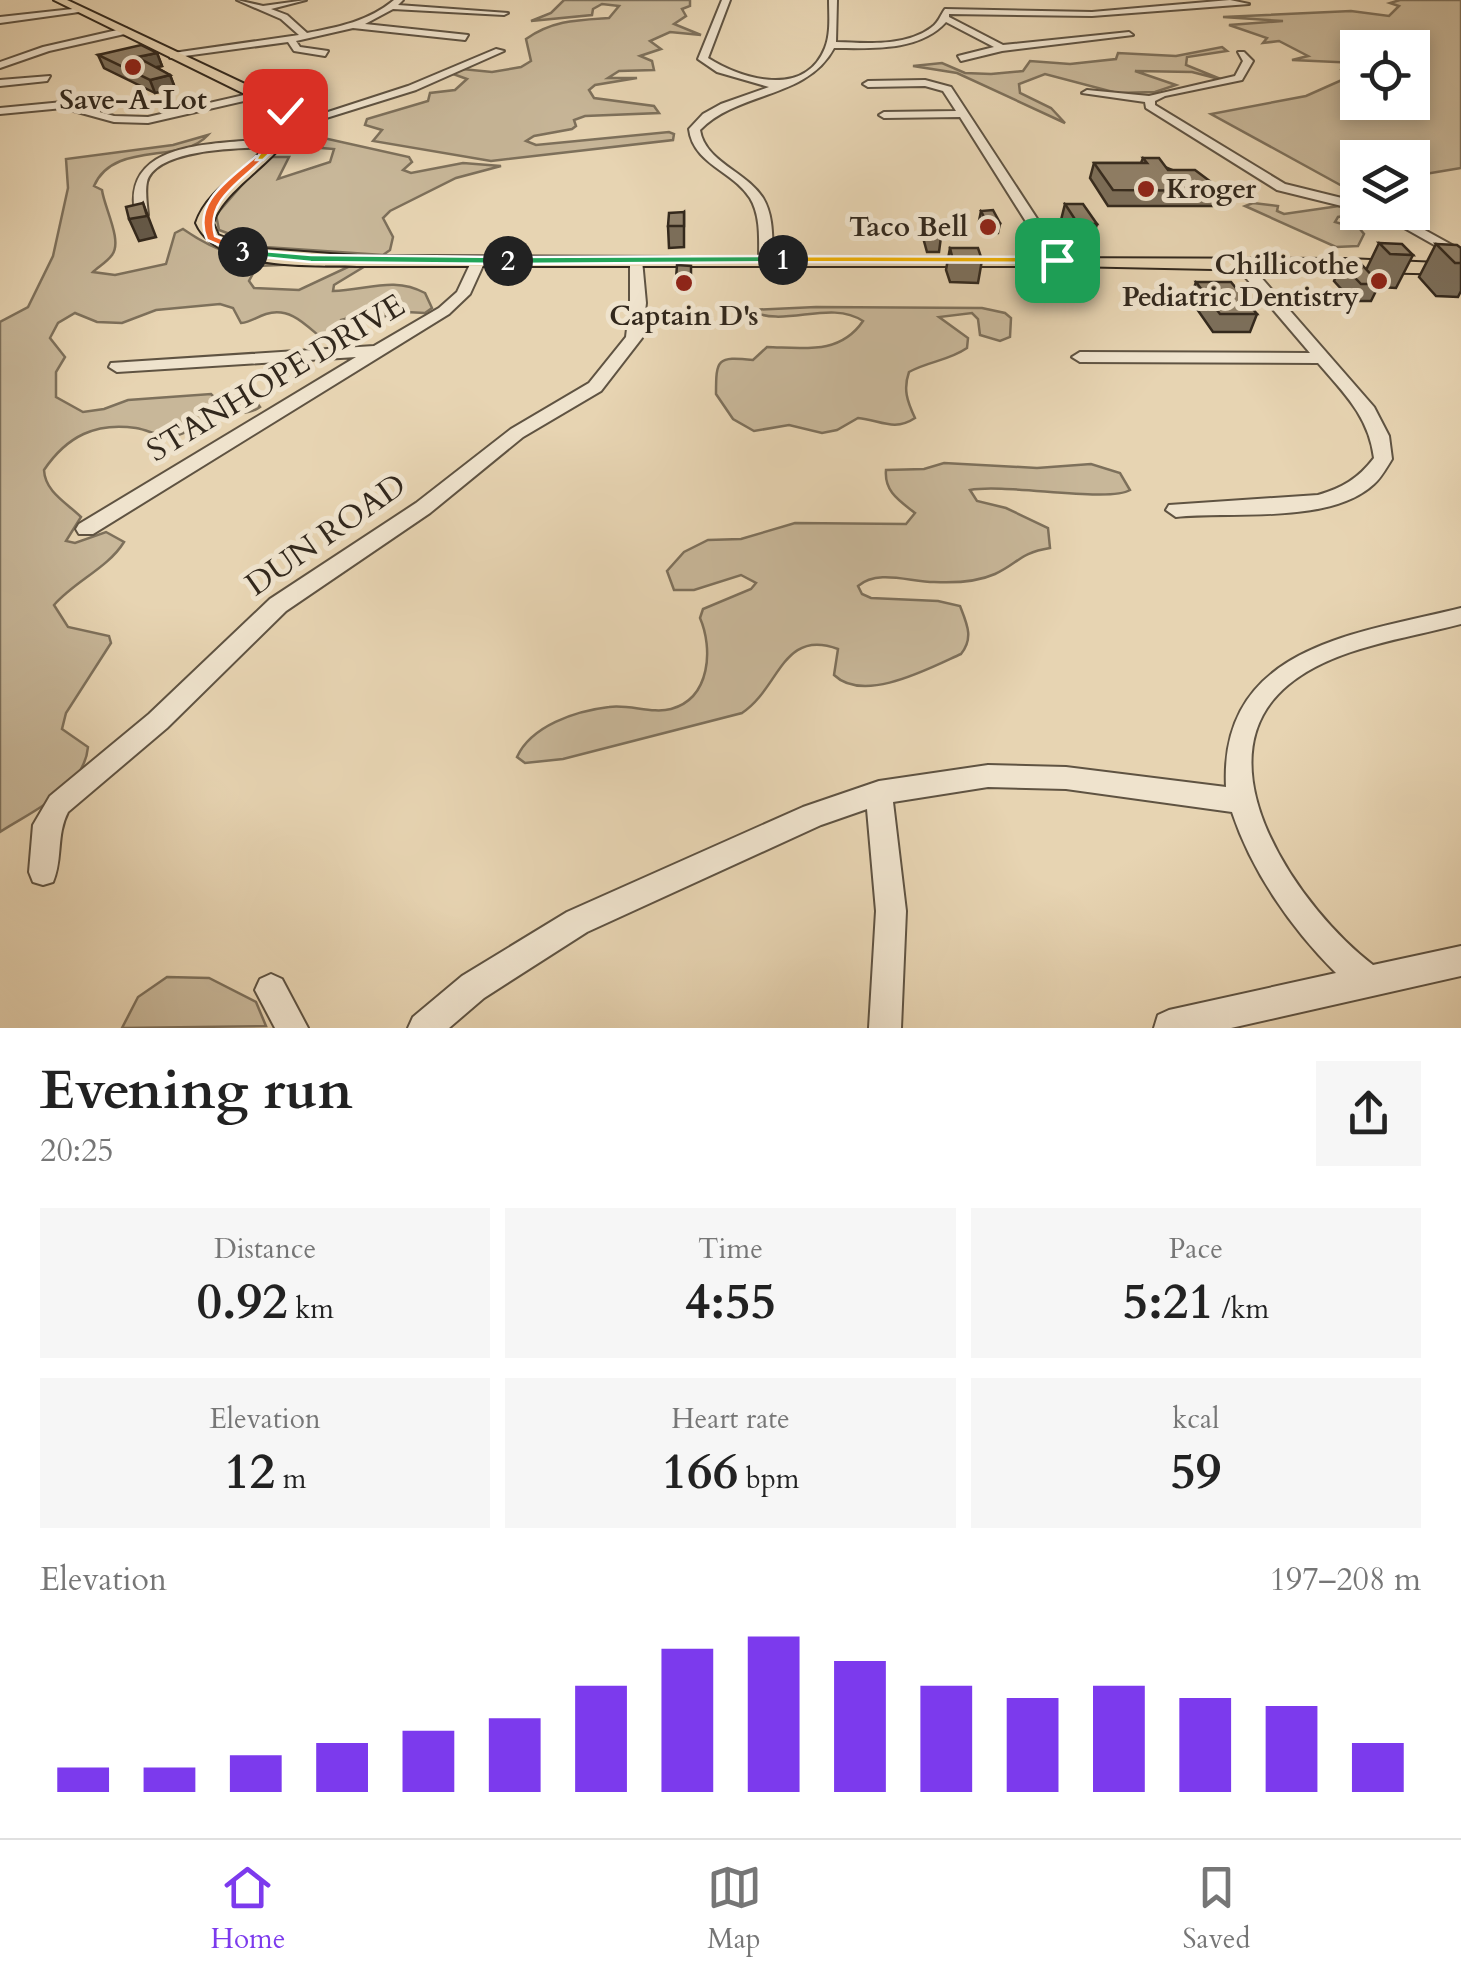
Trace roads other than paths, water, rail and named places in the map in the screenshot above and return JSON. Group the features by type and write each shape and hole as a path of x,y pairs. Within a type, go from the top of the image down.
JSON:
{"main road":[{"path":"59,0 285,111 290,126 276,144 226,187 210,207 206,229 218,243 247,252 287,258 478,261 1057,260 1461,268"}],"street":[{"path":"241,0 288,19 305,36"},
{"path":"262,8 302,0"},
{"path":"726,0 703,59 720,70 778,86"},
{"path":"766,260 757,198 740,178 699,146 694,129 711,114 817,68 831,45 834,0"},
{"path":"1140,0 1158,9"},
{"path":"174,56 354,26 397,3 504,12"},
{"path":"943,10 1065,14 1214,4"},
{"path":"0,20 80,10"},
{"path":"831,45 910,39 933,31 943,10"},
{"path":"943,10 1002,48"},
{"path":"354,26 465,37"},
{"path":"0,65 46,49 126,32"},
{"path":"961,58 1002,48 1129,36"},
{"path":"288,38 297,49"},
{"path":"256,57 297,49 325,53"},
{"path":"290,126 412,88 499,51"},
{"path":"1087,93 1150,99 1238,78 1244,74 1248,61 1241,54"},
{"path":"0,84 46,78"},
{"path":"868,84 938,85 951,93 1057,260"},
{"path":"0,110 71,106 108,118 138,120 183,115 257,95"},
{"path":"1150,99 1157,114 1282,187 1340,202"},
{"path":"884,115 964,114"},
{"path":"126,131 138,120"},
{"path":"141,215 140,181 154,165 208,148 276,144"},
{"path":"1414,230 1461,256"},
{"name":"DUN ROAD","path":"43,872 47,825 59,804 158,722 278,605 424,508 516,432 595,387 634,338 638,303 635,260"},
{"name":"STANHOPE DRIVE","path":"86,528 455,302 478,261"},
{"path":"1176,510 1300,504 1348,492 1374,476 1383,459 1376,426 1240,262"},
{"path":"117,367 378,351"},
{"path":"1080,357 1322,358"},
{"path":"1369,980 1348,968 1296,902 1256,836 1241,801 1239,756 1264,693 1288,673 1331,653 1461,616"},
{"path":"424,1028 473,987 576,922 814,816 879,792 988,776 1066,778 1241,801"},
{"path":"879,792 891,911 885,1028"},
{"path":"1169,1026 1461,962"},
{"path":"270,990 292,1028"}],"place":[{"name":"Save-A-Lot","path":"133,67"},
{"name":"Kroger","path":"1146,189"},
{"name":"Taco Bell","path":"988,227"},
{"name":"Chillicothe Pediatric Dentistry","path":"1379,281"},
{"name":"Captain D's","path":"684,283"}]}
